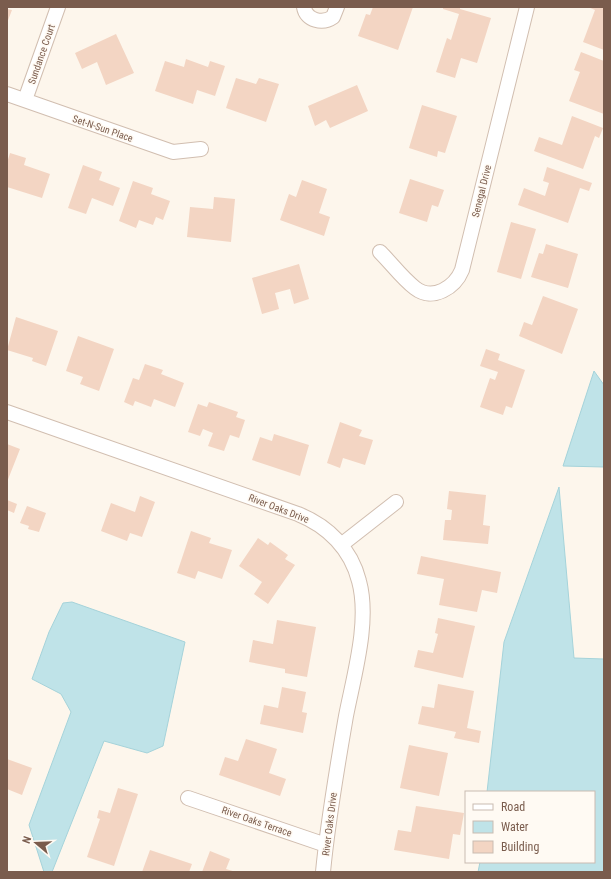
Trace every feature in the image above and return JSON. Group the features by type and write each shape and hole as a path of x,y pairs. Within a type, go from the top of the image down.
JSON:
{"street":[{"name":"Sundance Court","path":"25,100 58,7"},
{"path":"304,7 304,11 313,20 321,22 333,17 337,7"},
{"name":"Senegal Drive","path":"380,252 416,289 425,293 443,291 452,286 458,279 462,270 526,7"},
{"name":"Set-N-Sun Place","path":"7,94 173,152 201,149"},
{"name":"River Oaks Drive","path":"7,412 298,514 326,530 342,545 351,560 360,581 363,614 360,644 333,791 323,872"},
{"path":"342,545 396,502"},
{"name":"River Oaks Terrace","path":"188,798 326,845"}],"water":[{"path":"594,371 604,385 604,467 563,466"},
{"path":"559,487 574,658 604,659 604,872 478,872 480,863 595,863 595,791 487,791 504,642"},
{"path":"72,602 185,642 163,746 147,753 104,741 52,872 44,872 29,825 71,712 61,694 32,679 49,632 63,603"}],"building":[{"path":"373,7 413,7 398,50 358,36 366,14 370,15"},
{"path":"443,7 460,7 460,9 491,18 477,63 461,58 455,78 436,72 447,38 451,40 459,14 443,9"},
{"path":"588,7 604,7 604,50 583,42 595,10"},
{"path":"7,9 12,10 7,23"},
{"path":"116,34 134,73 106,85 97,62 82,69 75,53"},
{"path":"581,52 604,61 604,114 569,101 580,72 574,70"},
{"path":"186,59 208,67 210,61 225,66 215,96 197,90 193,104 155,91 165,61 184,67"},
{"path":"236,78 256,84 259,78 279,84 266,122 226,108"},
{"path":"357,85 368,111 330,128 326,120 315,126 308,106"},
{"path":"422,105 457,116 445,153 438,151 437,157 409,148"},
{"path":"572,116 603,128 599,138 595,136 583,169 534,151 539,137 562,145"},
{"path":"10,153 26,158 24,165 50,174 42,198 7,187 7,163"},
{"path":"83,165 102,172 99,180 120,188 113,206 92,198 86,214 68,208"},
{"path":"547,167 592,183 589,191 580,188 568,223 518,205 524,188 545,196 549,183 543,181"},
{"path":"410,179 444,190 438,207 432,205 427,222 399,213"},
{"path":"302,180 327,189 319,213 330,217 324,236 280,220 289,194 296,197"},
{"path":"133,181 153,188 151,194 170,201 163,220 156,217 153,225 139,220 136,228 119,221"},
{"path":"214,197 235,199 231,242 187,237 190,207 213,209"},
{"path":"511,222 536,229 521,279 497,272"},
{"path":"546,244 578,254 568,288 531,277 539,253 543,254"},
{"path":"299,264 309,299 294,304 290,289 275,293 279,309 262,314 252,278"},
{"path":"543,296 578,309 562,354 519,336 524,322 532,325"},
{"path":"16,317 58,331 46,366 32,361 33,358 7,350"},
{"path":"78,336 114,349 99,391 80,384 83,377 66,371"},
{"path":"486,349 500,354 498,360 525,370 512,408 506,406 503,415 480,407 490,378 495,380 498,372 480,366"},
{"path":"145,364 163,370 161,374 184,383 175,407 154,399 151,407 135,401 133,406 124,402 133,378 139,380"},
{"path":"209,402 238,412 236,417 245,420 239,438 230,435 224,451 208,446 213,433 203,429 200,436 188,432 198,404 207,407"},
{"path":"340,422 362,430 359,436 373,440 365,465 343,458 340,468 327,463"},
{"path":"274,434 309,445 300,476 252,460 260,437 272,441"},
{"path":"7,444 20,449 7,482"},
{"path":"449,491 486,495 483,525 490,526 488,544 443,540 445,520 451,520 452,510 447,509"},
{"path":"140,496 155,502 142,537 130,533 127,541 101,531 111,503 135,512"},
{"path":"7,500 17,504 14,513 7,510"},
{"path":"27,506 46,513 39,532 28,529 29,526 20,523"},
{"path":"191,531 211,538 209,543 232,550 222,579 198,571 195,579 177,573"},
{"path":"258,538 268,545 270,542 288,555 285,559 295,565 268,604 254,594 262,582 239,566"},
{"path":"421,556 501,572 497,593 482,590 477,612 439,605 444,579 417,574"},
{"path":"438,618 475,626 463,678 414,667 418,650 433,653 438,634 435,633"},
{"path":"277,620 316,627 307,677 285,673 285,669 249,662 253,640 273,644"},
{"path":"438,684 474,691 467,728 481,731 479,743 454,738 456,732 418,724 422,706 434,708"},
{"path":"282,687 306,692 302,712 307,713 303,733 260,724 264,705 278,708"},
{"path":"246,739 277,749 269,773 286,779 280,796 219,775 225,757 238,761"},
{"path":"409,745 448,753 439,796 400,788"},
{"path":"7,759 32,768 22,795 7,789"},
{"path":"118,788 138,794 114,866 87,857 100,819 97,818 99,810 110,813"},
{"path":"416,806 464,813 460,835 453,834 449,859 394,850 398,830 411,832"},
{"path":"150,850 192,864 189,872 142,872"},
{"path":"210,851 230,859 226,869 236,872 202,872"}]}
